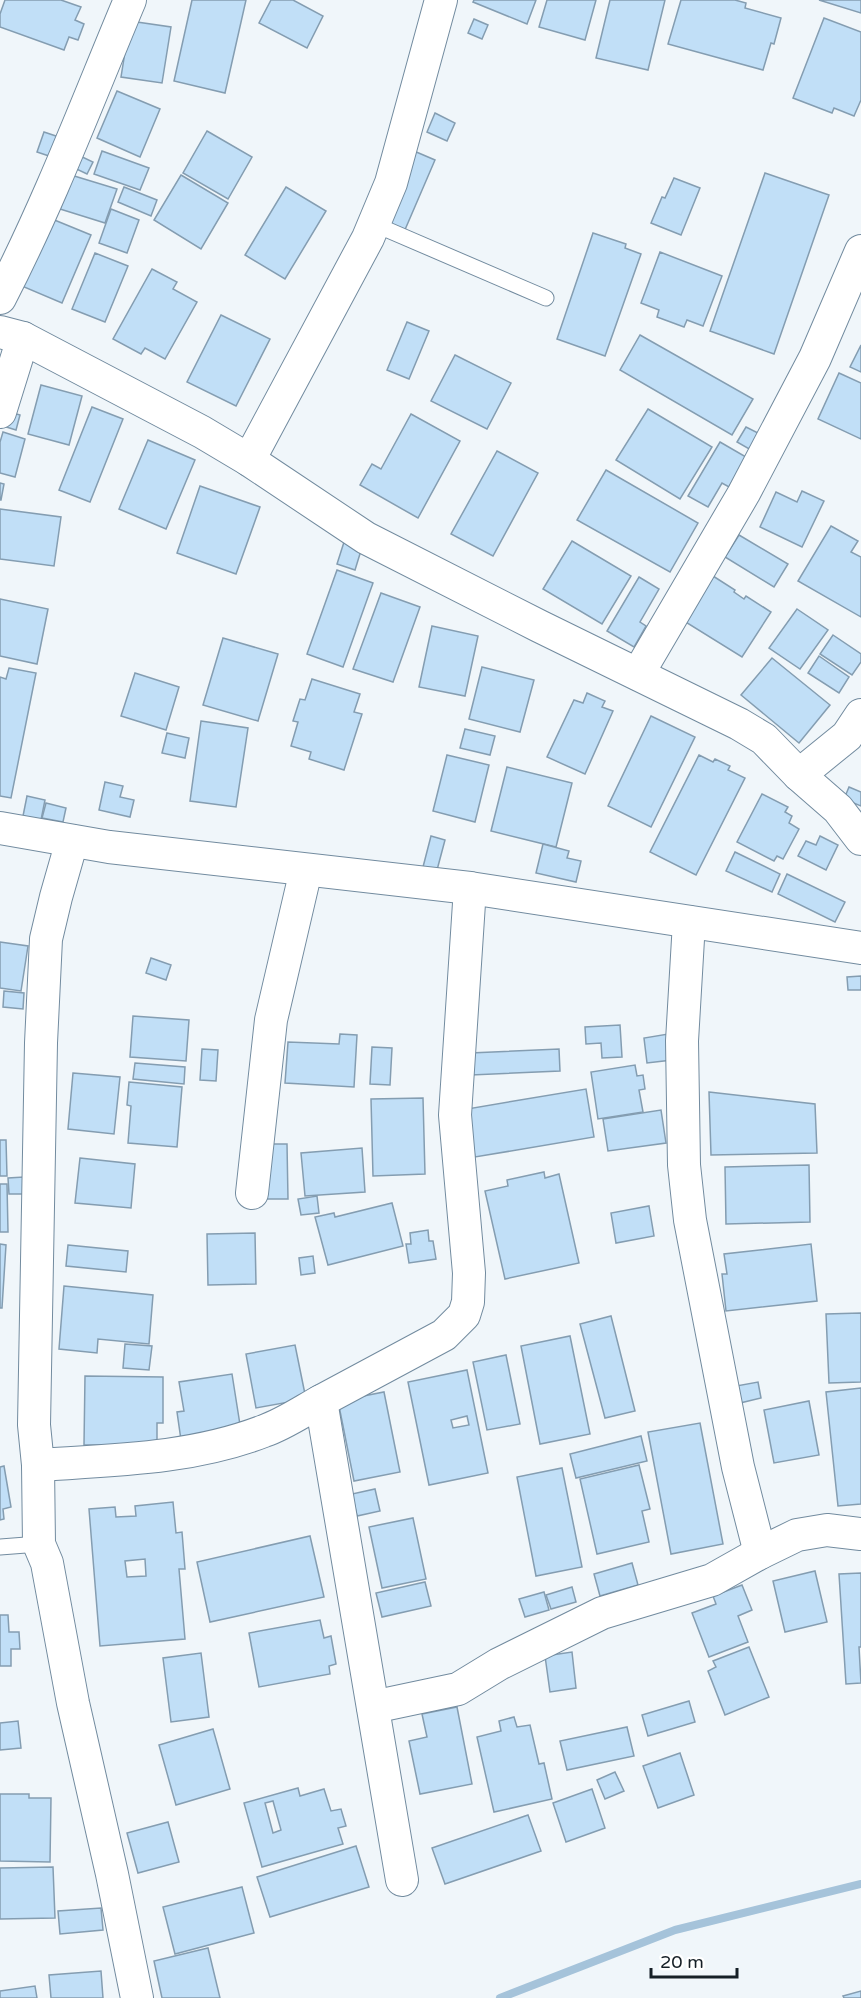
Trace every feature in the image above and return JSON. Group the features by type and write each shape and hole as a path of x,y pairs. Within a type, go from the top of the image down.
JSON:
{"street":[{"path":"0,298 30,240 129,0"},
{"path":"249,460 374,224 391,183 441,0"},
{"path":"638,674 744,493 815,358 861,251"},
{"path":"0,412 11,335 202,432 249,460 366,538 739,724 764,739 799,775 838,809 861,839"},
{"path":"799,775 847,736 861,715"},
{"path":"0,828 109,847 470,888 861,948"},
{"path":"72,841 46,939 40,1054 34,1425 38,1465 39,1544 47,1563 73,1703 112,1874 137,1998"},
{"path":"252,1192 271,1020 306,870"},
{"path":"38,1465 155,1457 219,1446 266,1431 444,1335 464,1316 468,1302 469,1273 455,1115 470,888"},
{"path":"689,922 682,1041 684,1165 690,1220 738,1467 760,1553"},
{"path":"321,1401 402,1880"},
{"path":"374,1707 458,1689 499,1664 602,1613 712,1580 797,1535 827,1530 861,1534"}],"lane":[{"path":"374,224 546,298"},
{"path":"0,1547 39,1544"}],"building":[{"path":"5,0 61,0 81,7 75,20 84,24 78,40 69,37 64,50 0,27 0,14"},
{"path":"192,0 246,0 225,93 174,81"},
{"path":"271,0 293,0 323,16 307,48 259,23"},
{"path":"474,0 536,0 527,24 473,2"},
{"path":"547,0 596,0 585,40 539,27"},
{"path":"610,0 665,0 648,70 596,58"},
{"path":"681,0 735,0 746,3 745,8 781,18 774,44 771,43 763,70 668,44"},
{"path":"819,0 861,0 861,13"},
{"path":"824,18 861,32 861,100 854,116 834,108 832,113 793,98"},
{"path":"474,19 488,25 482,39 468,33"},
{"path":"130,21 171,27 162,83 121,77"},
{"path":"117,91 160,109 140,157 97,138"},
{"path":"435,113 455,123 447,141 427,132"},
{"path":"207,131 252,157 228,199 183,173"},
{"path":"44,132 59,137 52,157 37,152"},
{"path":"102,151 149,168 140,190 94,174"},
{"path":"414,151 435,160 404,232 383,223"},
{"path":"76,154 93,162 87,174 70,166"},
{"path":"765,173 829,195 774,354 710,331"},
{"path":"71,175 117,189 105,223 60,209"},
{"path":"181,175 228,203 201,249 154,220"},
{"path":"674,178 700,188 681,235 651,223 662,197 665,198"},
{"path":"124,187 157,200 151,216 118,202"},
{"path":"286,187 326,211 285,279 245,255"},
{"path":"111,209 139,220 127,253 99,243"},
{"path":"52,219 91,235 62,303 17,284"},
{"path":"593,233 626,244 625,248 641,254 605,356 557,339"},
{"path":"660,252 722,276 703,326 687,320 684,327 657,317 659,310 641,303"},
{"path":"95,253 128,266 105,322 72,309"},
{"path":"152,269 177,282 173,289 197,302 165,359 145,348 141,354 113,339"},
{"path":"221,315 270,339 236,406 187,382"},
{"path":"407,322 429,331 409,379 387,370"},
{"path":"640,335 753,399 732,435 620,370"},
{"path":"861,345 861,372 850,367"},
{"path":"455,355 511,383 487,429 431,401"},
{"path":"839,373 861,383 861,439 818,419"},
{"path":"41,385 82,396 69,445 28,434"},
{"path":"92,407 123,419 90,502 59,490"},
{"path":"648,409 712,447 680,499 616,460"},
{"path":"6,411 20,415 16,430 3,426"},
{"path":"411,414 460,441 418,518 360,485 372,464 381,469"},
{"path":"746,427 760,434 751,450 737,442"},
{"path":"3,432 25,439 15,477 0,473 0,442"},
{"path":"148,440 195,460 166,529 119,509"},
{"path":"720,442 746,457 729,487 722,483 708,507 688,496"},
{"path":"497,451 538,473 493,556 451,534"},
{"path":"606,470 698,523 670,572 577,520"},
{"path":"0,483 4,484 1,500 0,500"},
{"path":"200,486 260,507 236,574 177,553"},
{"path":"802,491 824,501 802,547 760,527 776,492 797,502"},
{"path":"0,509 61,517 54,566 0,559"},
{"path":"831,526 858,541 851,552 861,557 861,617 798,581"},
{"path":"739,535 788,564 774,587 725,557"},
{"path":"345,539 363,544 355,570 337,564"},
{"path":"572,541 631,576 602,624 543,589"},
{"path":"337,570 373,583 343,667 307,654"},
{"path":"713,576 735,590 734,592 744,599 746,596 771,612 742,657 684,621"},
{"path":"639,577 659,589 640,622 646,626 634,647 607,631"},
{"path":"381,593 420,607 393,682 353,669"},
{"path":"0,599 48,609 37,664 0,656"},
{"path":"797,609 828,630 800,669 769,648"},
{"path":"432,626 478,636 465,696 419,687"},
{"path":"833,635 861,654 861,662 852,675 820,654"},
{"path":"223,638 278,654 258,721 203,705"},
{"path":"819,656 849,677 839,693 808,673"},
{"path":"772,658 830,705 799,743 741,695"},
{"path":"482,667 534,680 520,732 469,719"},
{"path":"9,668 36,673 11,798 0,796 0,677 6,679"},
{"path":"135,673 179,687 166,730 121,716"},
{"path":"312,679 360,694 354,712 362,714 344,770 309,759 311,752 291,746 298,722 293,721 300,699 305,700"},
{"path":"587,693 605,701 602,707 613,711 585,774 547,757 574,700 583,703"},
{"path":"651,716 695,737 651,827 608,806"},
{"path":"201,721 248,728 236,807 190,801"},
{"path":"465,729 495,736 490,755 460,748"},
{"path":"167,733 189,738 185,758 162,753"},
{"path":"447,755 489,765 475,822 433,811"},
{"path":"699,755 713,762 715,759 730,766 728,770 745,778 696,875 650,852"},
{"path":"507,767 572,783 556,847 491,831"},
{"path":"105,782 123,786 120,797 134,800 130,817 99,810"},
{"path":"849,787 861,792 861,806 844,799"},
{"path":"762,794 788,807 785,812 792,816 789,823 799,829 783,859 777,856 774,861 737,842"},
{"path":"27,796 45,800 41,820 23,816"},
{"path":"46,803 66,808 63,822 42,818"},
{"path":"431,836 445,840 437,870 423,867"},
{"path":"820,836 838,845 826,870 798,856 806,841 816,845"},
{"path":"543,844 569,851 567,858 581,861 576,882 536,873"},
{"path":"735,852 780,874 772,892 726,871"},
{"path":"787,874 845,902 835,922 778,894"},
{"path":"0,942 28,946 21,991 0,988"},
{"path":"151,958 171,965 166,980 146,973"},
{"path":"861,976 861,990 848,990 847,977"},
{"path":"4,991 24,993 23,1009 3,1007"},
{"path":"133,1016 189,1020 186,1061 130,1057"},
{"path":"620,1025 622,1057 602,1058 601,1043 586,1044 585,1027"},
{"path":"340,1034 357,1035 354,1087 285,1083 288,1042 339,1044"},
{"path":"668,1034 672,1060 647,1063 644,1038"},
{"path":"372,1047 392,1048 390,1085 370,1084"},
{"path":"202,1049 218,1050 216,1081 200,1080"},
{"path":"559,1049 560,1071 471,1075 470,1053"},
{"path":"135,1063 185,1067 184,1084 133,1079"},
{"path":"635,1065 637,1076 643,1075 645,1089 639,1090 643,1112 598,1119 591,1072"},
{"path":"73,1073 120,1077 114,1134 68,1129"},
{"path":"129,1082 182,1087 177,1147 128,1143 131,1106 127,1105"},
{"path":"586,1089 594,1137 475,1157 467,1109"},
{"path":"709,1092 815,1104 817,1153 711,1155"},
{"path":"423,1098 425,1174 373,1176 371,1099"},
{"path":"661,1110 666,1143 608,1151 603,1119"},
{"path":"0,1140 6,1140 7,1176 0,1176"},
{"path":"265,1144 287,1144 288,1199 266,1199"},
{"path":"362,1148 365,1192 305,1196 301,1153"},
{"path":"80,1158 135,1164 131,1208 75,1203"},
{"path":"809,1165 810,1222 726,1224 725,1167"},
{"path":"544,1172 545,1178 559,1174 579,1263 505,1279 485,1191 508,1186 507,1180"},
{"path":"24,1177 25,1194 9,1194 8,1178"},
{"path":"0,1184 7,1184 8,1232 0,1232"},
{"path":"317,1196 319,1213 301,1215 298,1199"},
{"path":"392,1203 403,1246 328,1265 315,1217 334,1213 335,1217"},
{"path":"649,1206 654,1236 616,1243 611,1213"},
{"path":"428,1230 429,1241 433,1241 436,1259 409,1263 406,1244 411,1244 410,1233"},
{"path":"255,1233 256,1284 208,1285 207,1234"},
{"path":"0,1244 6,1245 2,1308 0,1308"},
{"path":"811,1244 817,1301 726,1311 722,1274 727,1274 724,1254"},
{"path":"68,1245 128,1251 126,1272 66,1266"},
{"path":"313,1256 315,1273 301,1275 299,1258"},
{"path":"64,1286 153,1295 149,1344 98,1339 97,1353 59,1349"},
{"path":"861,1313 861,1382 829,1383 826,1314"},
{"path":"611,1316 635,1411 605,1418 580,1324"},
{"path":"570,1336 590,1434 540,1444 521,1346"},
{"path":"125,1344 152,1346 149,1370 123,1368"},
{"path":"295,1345 306,1399 256,1408 246,1354"},
{"path":"506,1355 520,1424 487,1430 473,1362"},
{"path":"467,1370 488,1473 429,1485 408,1382","holes":["467,1416 469,1425 453,1428 451,1420"]},
{"path":"232,1374 241,1431 181,1440 177,1412 184,1411 179,1382"},
{"path":"85,1376 163,1377 163,1423 157,1423 157,1445 84,1445"},
{"path":"758,1382 761,1398 740,1403 736,1386"},
{"path":"861,1388 861,1504 838,1506 826,1392"},
{"path":"384,1392 400,1472 354,1481 338,1401"},
{"path":"809,1401 819,1455 774,1463 764,1410"},
{"path":"700,1423 723,1544 671,1554 648,1432"},
{"path":"641,1436 647,1461 576,1478 570,1454"},
{"path":"639,1465 650,1509 642,1511 649,1542 597,1554 580,1479"},
{"path":"4,1466 11,1507 3,1509 4,1519 0,1520 0,1467"},
{"path":"562,1468 582,1567 536,1576 517,1477"},
{"path":"375,1489 380,1511 357,1516 352,1494"},
{"path":"173,1502 176,1533 182,1532 185,1569 179,1569 185,1639 100,1646 89,1509 115,1507 116,1517 136,1516 135,1506","holes":["145,1559 146,1576 127,1577 125,1561"]},
{"path":"413,1518 426,1579 382,1588 369,1527"},
{"path":"310,1536 324,1597 210,1622 197,1562"},
{"path":"632,1563 638,1585 600,1596 594,1574"},
{"path":"815,1571 827,1622 785,1632 773,1581"},
{"path":"861,1573 861,1647 859,1647 861,1683 846,1684 839,1574"},
{"path":"425,1582 431,1606 382,1617 376,1593"},
{"path":"742,1585 752,1610 738,1616 748,1642 709,1657 692,1613 716,1604 713,1596"},
{"path":"572,1587 576,1602 551,1609 546,1595"},
{"path":"544,1592 549,1610 525,1617 519,1599"},
{"path":"0,1615 8,1615 9,1632 19,1632 20,1649 11,1649 11,1666 0,1666"},
{"path":"320,1620 324,1638 331,1636 336,1664 329,1666 330,1674 259,1687 249,1633"},
{"path":"749,1647 769,1697 725,1715 708,1671 716,1667 713,1661"},
{"path":"572,1652 576,1688 550,1692 545,1656"},
{"path":"201,1653 209,1717 171,1722 163,1658"},
{"path":"689,1701 695,1722 648,1736 642,1715"},
{"path":"457,1707 472,1784 420,1794 409,1741 427,1737 422,1714"},
{"path":"514,1717 517,1727 530,1725 539,1764 544,1763 552,1799 494,1812 477,1737 501,1731 499,1721"},
{"path":"18,1721 21,1748 0,1750 0,1723"},
{"path":"627,1727 634,1756 567,1770 560,1741"},
{"path":"213,1729 230,1789 176,1805 159,1745"},
{"path":"680,1753 694,1795 658,1808 643,1766"},
{"path":"615,1772 624,1791 605,1799 597,1780"},
{"path":"298,1788 300,1796 324,1789 331,1811 341,1809 346,1826 338,1828 343,1844 262,1867 244,1803","holes":["273,1801 281,1830 273,1833 265,1803"]},
{"path":"592,1789 605,1828 566,1842 553,1803"},
{"path":"0,1794 29,1794 29,1798 51,1798 50,1862 0,1861"},
{"path":"528,1815 541,1851 445,1884 432,1848"},
{"path":"168,1822 179,1862 138,1873 127,1833"},
{"path":"356,1846 369,1887 270,1917 257,1877"},
{"path":"53,1867 55,1918 0,1919 0,1868"},
{"path":"242,1887 254,1933 175,1954 163,1907"},
{"path":"101,1908 103,1930 60,1934 58,1911"},
{"path":"208,1948 220,1998 162,1998 154,1961"},
{"path":"101,1971 103,1998 51,1998 49,1975"},
{"path":"35,1986 37,1998 0,1998 0,1991"},
{"path":"861,1991 861,1998 844,1998 843,1996"}],"waterway":[{"path":"500,1998 675,1930 861,1884"}]}
